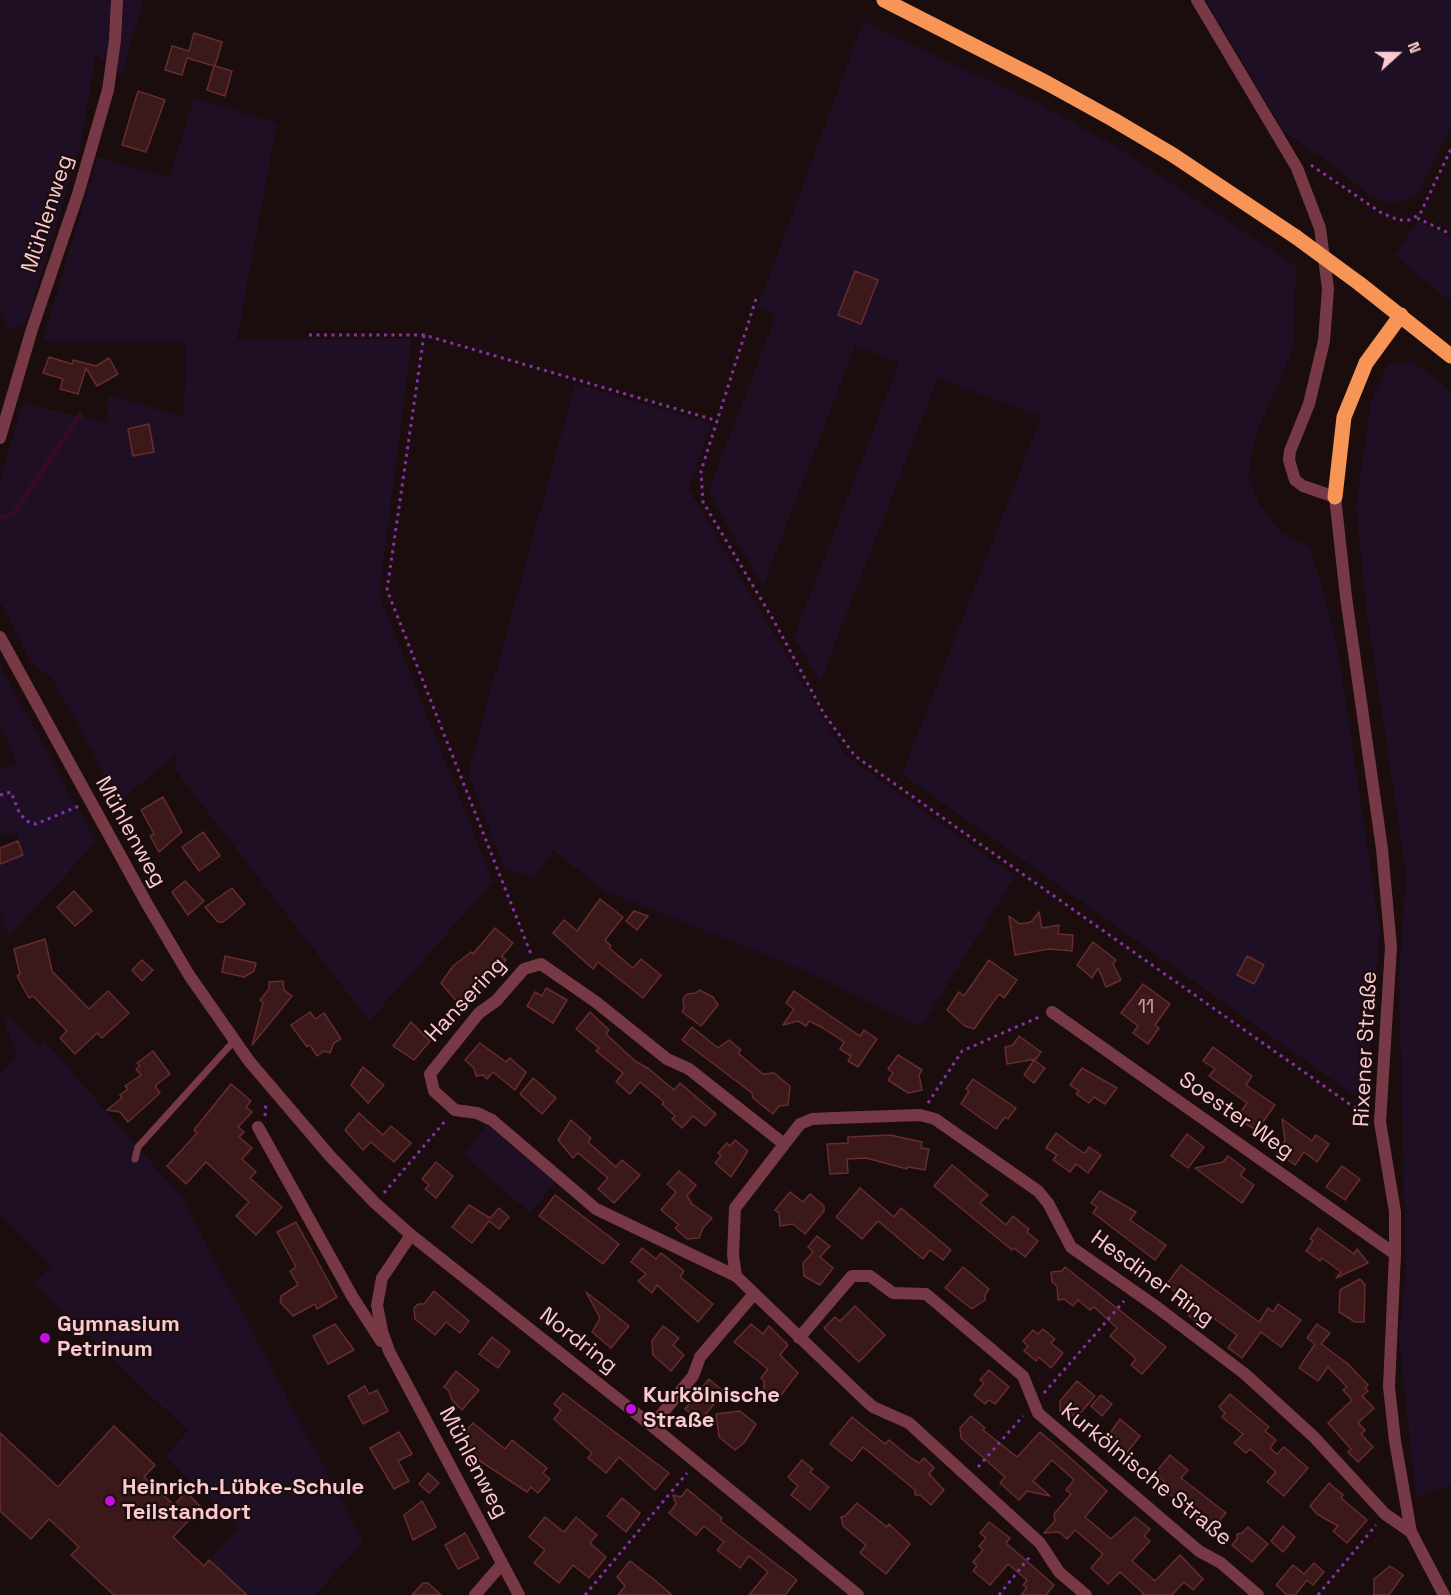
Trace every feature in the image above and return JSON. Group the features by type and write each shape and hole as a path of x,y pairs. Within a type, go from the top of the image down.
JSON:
{"main road":[{"path":"884,0 1047,83 1173,155 1296,237 1401,315 1451,356"},
{"path":"1335,497 1344,417 1366,363 1401,315"}],"street":[{"name":"Mühlenweg","path":"0,438 32,329 78,194 108,90 115,40 117,0"},
{"path":"1197,0 1287,150 1305,184 1320,228 1329,289 1318,371 1289,460 1295,480 1303,486 1335,497"},
{"name":"Rixener Straße","path":"1335,497 1390,924 1389,1015 1380,1122 1395,1212 1389,1387 1398,1461 1411,1532 1444,1595"},
{"name":"Mühlenweg","path":"0,637 162,931 234,1041 292,1114 375,1203 411,1235 386,1269 378,1291 378,1318 389,1351"},
{"name":"Hansering","path":"455,1110 431,1086 430,1074 433,1067 478,1013 496,1001 524,969 535,964 547,966 662,1056 683,1065 784,1144"},
{"name":"Soester Weg","path":"1052,1012 1395,1254"},
{"path":"455,1110 477,1113 492,1120 596,1209 736,1276 753,1295 873,1407 909,1423 1040,1543 1059,1572 1086,1595"},
{"name":"Hesdiner Ring","path":"736,1276 733,1255 735,1208 800,1124 812,1119 920,1115 935,1119 1038,1191 1048,1203 1071,1247 1187,1329 1280,1405 1314,1437 1385,1514 1411,1532"},
{"name":"Mühlenweg","path":"258,1127 352,1296 389,1351 519,1595"},
{"name":"Nordring","path":"411,1235 652,1426 858,1595"},
{"name":"Kurkölnische Straße","path":"799,1338 852,1276 870,1276 893,1293 921,1293 931,1297 1023,1376 1038,1413 1199,1551 1221,1563 1258,1595"},
{"path":"652,1426 693,1376 700,1357 753,1295"},
{"path":"475,1595 502,1564"},
{"path":"509,1577 530,1595"}],"lane":[{"path":"135,1159 138,1148 234,1041"}],"path":[{"path":"1417,218 1451,149"},
{"path":"1287,150 1380,212 1398,220 1417,218 1451,234"},
{"path":"756,299 701,471 703,502 774,621 824,714 855,756 1365,1116 1380,1122"},
{"path":"309,335 424,335 718,421"},
{"path":"424,335 387,590 535,964"},
{"path":"0,795 11,792 19,812 26,821 36,824 89,801"},
{"path":"920,1115 962,1051 1052,1012"},
{"path":"375,1203 455,1110"},
{"path":"969,1478 1133,1290"},
{"path":"585,1595 696,1462"},
{"path":"1318,1595 1385,1514"},
{"path":"999,1595 1040,1543"}],"shaded area":[{"path":"0,0 143,0 122,76 96,54 80,148 26,324 9,330 0,308"},
{"path":"1206,0 1451,0 1451,125 1418,194 1391,205 1369,195 1331,163 1284,132"},
{"path":"863,22 1035,102 1112,144 1296,266 1293,349 1255,437 1248,476 1260,504 1281,533 1310,546 1337,643 1380,932 1365,1103 902,774 1041,417 938,378 820,682 794,637 899,363 855,346 763,586 708,492 776,315 758,307"},
{"path":"194,98 277,123 237,339 412,339 379,595 493,882 369,1021 176,771 176,754 119,802 54,681 31,662 0,602 0,479 23,403 107,423 109,395 184,417 186,341 42,341 98,157 169,178"},
{"path":"1417,221 1451,237 1451,302 1395,255"},
{"path":"1413,362 1451,391 1451,1485 1416,1498 1399,1337 1406,1270 1399,981 1406,873 1367,614 1356,505 1371,401 1388,364"},
{"path":"575,384 712,424 688,488 845,755 1015,876 921,1027 791,965 603,890 553,850 534,879 505,869 468,773"},
{"path":"0,665 96,842 9,936 0,914 0,864 23,854 16,833 3,837 0,831 0,769 17,763 0,723"},
{"path":"9,1016 39,1047 45,1041 182,1198 363,1542 315,1595 247,1595 209,1560 239,1528 165,1456 188,1431 34,1284 51,1266 0,1215 0,1074 17,1055 5,1024"},
{"path":"487,1125 556,1182 530,1213 463,1155"}],"building":[{"path":"194,33 222,42 215,66 232,71 225,96 207,90 214,66 187,58 182,75 165,70 172,46 189,51"},
{"path":"138,91 165,100 146,152 122,145"},
{"path":"855,271 878,280 861,324 838,315"},
{"path":"49,357 72,364 73,360 96,366 109,358 118,374 97,386 86,368 78,394 60,389 63,379 43,373"},
{"path":"149,424 154,452 133,456 128,429"},
{"path":"163,797 182,832 159,852 150,836 154,834 141,810"},
{"path":"203,832 220,856 199,871 182,847"},
{"path":"18,841 23,855 0,864 0,848"},
{"path":"185,881 204,901 188,915 172,892"},
{"path":"232,888 245,904 223,922 218,922 205,907"},
{"path":"74,891 92,911 75,926 57,907"},
{"path":"600,899 623,917 605,940 611,946 609,948 633,968 641,959 661,975 643,998 598,962 593,969 553,933 564,920 577,931"},
{"path":"634,911 648,916 637,930 626,921"},
{"path":"1039,912 1042,928 1059,925 1058,934 1073,935 1072,951 1049,949 1015,955 1009,916 1020,924 1031,922"},
{"path":"495,928 513,943 502,956 506,960 497,971 494,968 465,1004 462,1001 459,1004 441,983 453,966 471,952 473,954"},
{"path":"45,939 52,971 89,1009 108,991 129,1013 102,1038 97,1033 75,1054 60,1038 67,1031 33,996 29,998 17,976 20,974 14,949"},
{"path":"1093,942 1116,960 1113,964 1121,980 1106,987 1098,968 1092,978 1077,965"},
{"path":"225,956 256,963 254,971 244,977 222,972"},
{"path":"1247,956 1264,965 1254,984 1237,975"},
{"path":"142,960 153,970 142,981 132,970"},
{"path":"989,960 1017,980 1004,998 999,994 974,1029 965,1026 947,1010 959,992 964,996"},
{"path":"283,981 284,990 292,996 252,1045 263,1003 260,1000 269,989 269,982"},
{"path":"1143,984 1170,1004 1155,1025 1159,1028 1148,1044 1133,1033 1138,1026 1121,1013"},
{"path":"546,988 567,1000 553,1023 527,1006 535,992 542,996"},
{"path":"699,990 713,997 718,1005 701,1026 682,1012 683,999 687,994 696,993"},
{"path":"794,991 860,1036 864,1030 877,1039 858,1067 848,1061 851,1056 840,1049 844,1042 823,1028 809,1021 806,1026 798,1021 783,1025 794,1009 786,1003"},
{"path":"310,1012 315,1019 324,1013 341,1039 334,1043 330,1053 324,1051 317,1056 310,1045 307,1047 291,1025"},
{"path":"590,1012 609,1030 606,1034 635,1061 649,1069 674,1090 680,1083 716,1114 705,1126 693,1116 682,1128 672,1119 675,1116 662,1104 664,1102 640,1082 630,1094 616,1082 623,1073 596,1051 599,1048 576,1029"},
{"path":"411,1022 430,1041 414,1060 393,1046"},
{"path":"692,1027 718,1048 729,1040 741,1050 738,1053 763,1074 774,1073 790,1086 788,1105 779,1106 773,1114 753,1098 752,1093 682,1040"},
{"path":"1019,1036 1041,1052 1036,1059 1007,1064 1005,1047 1013,1045"},
{"path":"480,1043 506,1062 510,1058 526,1072 515,1090 493,1072 487,1079 483,1075 476,1076 474,1068 465,1060"},
{"path":"1213,1047 1252,1076 1246,1085 1275,1105 1257,1130 1236,1119 1247,1103 1209,1076 1215,1069 1203,1061"},
{"path":"153,1051 170,1074 155,1086 160,1093 128,1122 120,1112 107,1110 122,1098 120,1095 128,1089 125,1086 141,1075 136,1069 140,1066 137,1063"},
{"path":"898,1055 922,1070 919,1075 922,1090 908,1093 888,1080 893,1073 888,1069"},
{"path":"1034,1060 1045,1068 1034,1083 1024,1075"},
{"path":"363,1067 384,1085 368,1103 351,1085"},
{"path":"1082,1068 1117,1088 1105,1104 1094,1097 1089,1103 1076,1094 1079,1091 1070,1085"},
{"path":"533,1078 556,1098 542,1114 520,1094"},
{"path":"973,1079 1016,1108 996,1129 961,1104 969,1091 966,1089"},
{"path":"231,1084 251,1101 246,1107 252,1112 238,1127 244,1132 239,1137 252,1148 242,1159 256,1172 250,1178 282,1207 256,1235 236,1216 249,1202 206,1162 186,1184 167,1166 197,1133 194,1130"},
{"path":"359,1113 383,1135 391,1126 411,1143 394,1162 371,1142 363,1150 345,1130"},
{"path":"1282,1119 1312,1141 1316,1135 1329,1144 1317,1162 1304,1152 1295,1165 1277,1152 1285,1141"},
{"path":"571,1120 591,1138 588,1142 616,1167 622,1160 640,1175 614,1203 598,1189 608,1178 578,1153 573,1158 558,1140"},
{"path":"1056,1133 1082,1152 1085,1153 1089,1147 1101,1155 1088,1173 1076,1164 1070,1172 1053,1160 1057,1155 1046,1148"},
{"path":"1187,1134 1204,1147 1188,1168 1171,1156"},
{"path":"890,1135 922,1142 921,1148 929,1149 925,1170 908,1167 907,1169 866,1158 847,1159 848,1173 830,1174 827,1144 848,1143 848,1137"},
{"path":"735,1140 748,1151 731,1177 715,1163 721,1156 718,1153 727,1143 730,1146"},
{"path":"1228,1156 1245,1169 1240,1175 1254,1185 1242,1203 1195,1168 1223,1162"},
{"path":"436,1162 453,1176 436,1198 425,1189 429,1185 422,1179"},
{"path":"952,1165 988,1195 980,1203 1006,1225 1013,1216 1029,1229 1027,1232 1038,1241 1025,1257 1014,1248 1012,1250 934,1186"},
{"path":"1342,1166 1360,1179 1345,1200 1326,1187"},
{"path":"679,1171 696,1185 687,1196 692,1204 712,1218 703,1228 699,1238 687,1239 675,1228 679,1225 661,1210 676,1192 667,1184"},
{"path":"860,1188 894,1217 901,1208 951,1250 943,1260 930,1250 923,1259 878,1221 862,1239 836,1217"},
{"path":"1100,1191 1136,1212 1130,1220 1166,1245 1155,1260 1093,1213 1097,1207 1091,1203"},
{"path":"790,1192 803,1202 810,1194 824,1206 824,1211 805,1234 793,1224 780,1226 779,1213 775,1210"},
{"path":"555,1195 619,1244 603,1264 539,1216"},
{"path":"469,1205 490,1218 499,1208 509,1217 499,1229 489,1221 472,1243 452,1227"},
{"path":"296,1222 337,1297 317,1309 315,1304 293,1316 280,1302 281,1296 298,1285 290,1271 296,1267 277,1232"},
{"path":"1318,1228 1354,1254 1357,1249 1368,1263 1336,1278 1341,1272 1322,1258 1320,1261 1306,1251 1313,1241 1310,1239"},
{"path":"817,1236 830,1246 820,1257 833,1268 820,1285 804,1276 803,1263 813,1252 808,1247"},
{"path":"642,1248 656,1259 661,1253 684,1271 680,1277 713,1304 698,1322 657,1285 652,1293 638,1281 646,1274 631,1262"},
{"path":"1181,1265 1259,1322 1268,1308 1273,1312 1278,1304 1301,1320 1281,1347 1261,1332 1242,1358 1228,1348 1237,1335 1208,1314 1200,1324 1188,1315 1195,1306 1166,1285"},
{"path":"963,1267 989,1289 985,1300 972,1309 945,1288"},
{"path":"1065,1267 1166,1347 1142,1374 1131,1365 1136,1359 1110,1336 1117,1328 1094,1307 1090,1310 1078,1300 1073,1306 1064,1299 1058,1300 1057,1286 1052,1282 1051,1272 1062,1271"},
{"path":"1360,1279 1365,1285 1364,1322 1355,1322 1339,1312 1340,1290"},
{"path":"434,1291 469,1321 460,1333 446,1322 435,1335 415,1319 414,1308 418,1304 424,1304"},
{"path":"586,1292 629,1326 611,1348 592,1332 600,1318"},
{"path":"855,1306 885,1335 859,1362 824,1328 835,1317 840,1321"},
{"path":"335,1324 354,1350 328,1364 313,1336"},
{"path":"751,1324 763,1334 769,1326 788,1345 780,1355 798,1373 781,1395 774,1390 764,1393 764,1381 761,1378 768,1369 734,1342"},
{"path":"1317,1324 1330,1333 1321,1344 1347,1363 1368,1385 1365,1388 1368,1391 1362,1396 1374,1408 1358,1423 1365,1430 1361,1434 1373,1447 1358,1462 1348,1452 1351,1449 1328,1423 1352,1400 1343,1390 1347,1387 1328,1367 1318,1381 1299,1368 1315,1344 1307,1338"},
{"path":"663,1326 679,1338 673,1345 684,1355 671,1371 653,1355 652,1341"},
{"path":"1043,1329 1055,1339 1051,1343 1063,1353 1051,1368 1039,1357 1036,1361 1024,1351 1028,1346 1023,1341 1033,1330 1038,1334"},
{"path":"492,1337 510,1351 498,1368 479,1354"},
{"path":"989,1370 1009,1387 995,1404 989,1400 985,1404 974,1395 984,1383 980,1380"},
{"path":"456,1371 479,1390 462,1410 444,1387"},
{"path":"709,1379 724,1392 700,1421 685,1409"},
{"path":"1077,1381 1095,1396 1076,1418 1068,1410 1060,1411 1060,1401"},
{"path":"365,1386 369,1394 377,1390 388,1411 363,1424 348,1396"},
{"path":"563,1393 669,1473 655,1490 619,1457 606,1473 588,1458 592,1453 554,1419 561,1410 554,1404"},
{"path":"1230,1394 1269,1427 1265,1431 1276,1440 1270,1448 1277,1454 1284,1447 1308,1468 1284,1496 1267,1482 1276,1472 1250,1449 1246,1453 1234,1443 1243,1434 1222,1417 1225,1413 1219,1407"},
{"path":"1101,1395 1112,1404 1102,1416 1091,1406"},
{"path":"740,1411 756,1424 744,1443 735,1450 719,1437 716,1414"},
{"path":"971,1416 985,1428 983,1430 1017,1457 1040,1432 1067,1455 1107,1491 1085,1517 1111,1539 1135,1517 1150,1529 1144,1536 1150,1541 1132,1561 1155,1581 1180,1555 1203,1579 1193,1590 1184,1582 1172,1595 1142,1595 1143,1593 1120,1572 1108,1584 1091,1568 1103,1554 1075,1530 1067,1539 1059,1532 1044,1533 1055,1521 1054,1514 1071,1494 1066,1490 1074,1480 1052,1460 1033,1481 1050,1496 1027,1491 1019,1500 1000,1483 1005,1477 961,1438 960,1428"},
{"path":"852,1417 885,1444 889,1440 919,1463 924,1458 934,1468 929,1474 944,1490 931,1505 920,1495 915,1495 915,1490 863,1447 852,1461 830,1444"},
{"path":"1120,1419 1140,1436 1125,1455 1106,1439"},
{"path":"473,1423 505,1449 512,1440 547,1468 543,1473 550,1479 538,1493 531,1487 527,1492 474,1457 469,1451 472,1447 460,1437"},
{"name":"Heinrich-Lübke-Schule Teilstandort","path":"114,1426 155,1465 144,1477 174,1505 186,1492 201,1507 173,1537 204,1566 209,1560 247,1595 114,1595 71,1555 79,1547 49,1519 31,1539 0,1511 0,1433 58,1487"},
{"path":"399,1432 412,1454 398,1461 409,1481 394,1489 370,1448"},
{"path":"1170,1455 1188,1470 1181,1478 1226,1513 1211,1530 1167,1492 1171,1488 1155,1473"},
{"path":"802,1460 813,1469 810,1472 829,1487 810,1510 791,1495 798,1486 788,1477"},
{"path":"428,1473 439,1483 429,1493 419,1484"},
{"path":"1329,1483 1343,1495 1341,1498 1367,1520 1347,1543 1333,1531 1338,1526 1317,1514 1310,1506"},
{"path":"687,1489 722,1518 720,1521 797,1580 785,1595 749,1595 768,1572 749,1556 740,1568 717,1550 724,1542 704,1526 696,1535 669,1513 676,1504 673,1495 681,1497"},
{"path":"622,1498 640,1513 626,1532 607,1516"},
{"path":"422,1501 436,1527 413,1540 404,1515"},
{"path":"857,1503 887,1527 889,1524 910,1544 886,1574 860,1553 866,1545 843,1526 841,1517 845,1516"},
{"path":"545,1517 564,1532 576,1517 597,1535 590,1543 606,1557 589,1578 573,1565 559,1583 534,1563 545,1550 529,1537"},
{"path":"989,1522 1010,1538 1006,1543 1054,1585 1046,1595 1021,1595 1027,1588 1023,1585 1027,1580 1008,1564 990,1585 973,1571 977,1566 973,1562 983,1550 979,1546 986,1538 980,1533"},
{"path":"1283,1526 1295,1537 1283,1552 1271,1541"},
{"path":"1248,1527 1268,1544 1252,1562 1232,1545 1237,1539 1237,1534 1242,1533"},
{"path":"465,1533 479,1558 458,1569 445,1545"},
{"path":"630,1561 672,1595 618,1595 625,1586 617,1577"},
{"path":"1314,1563 1324,1572 1313,1585 1307,1580 1295,1595 1287,1595 1276,1585 1293,1565 1304,1574"},
{"path":"1390,1566 1403,1575 1389,1595 1374,1595 1374,1579"},
{"path":"423,1583 428,1583 441,1595 412,1595"}],"waterway":[{"path":"0,518 13,514 81,414"}],"place":[{"name":"Gymnasium Petrinum","path":"45,1338"},
{"name":"Kurkölnische Straße","path":"631,1409"},
{"name":"Heinrich-Lübke-Schule Teilstandort","path":"110,1501"}]}
